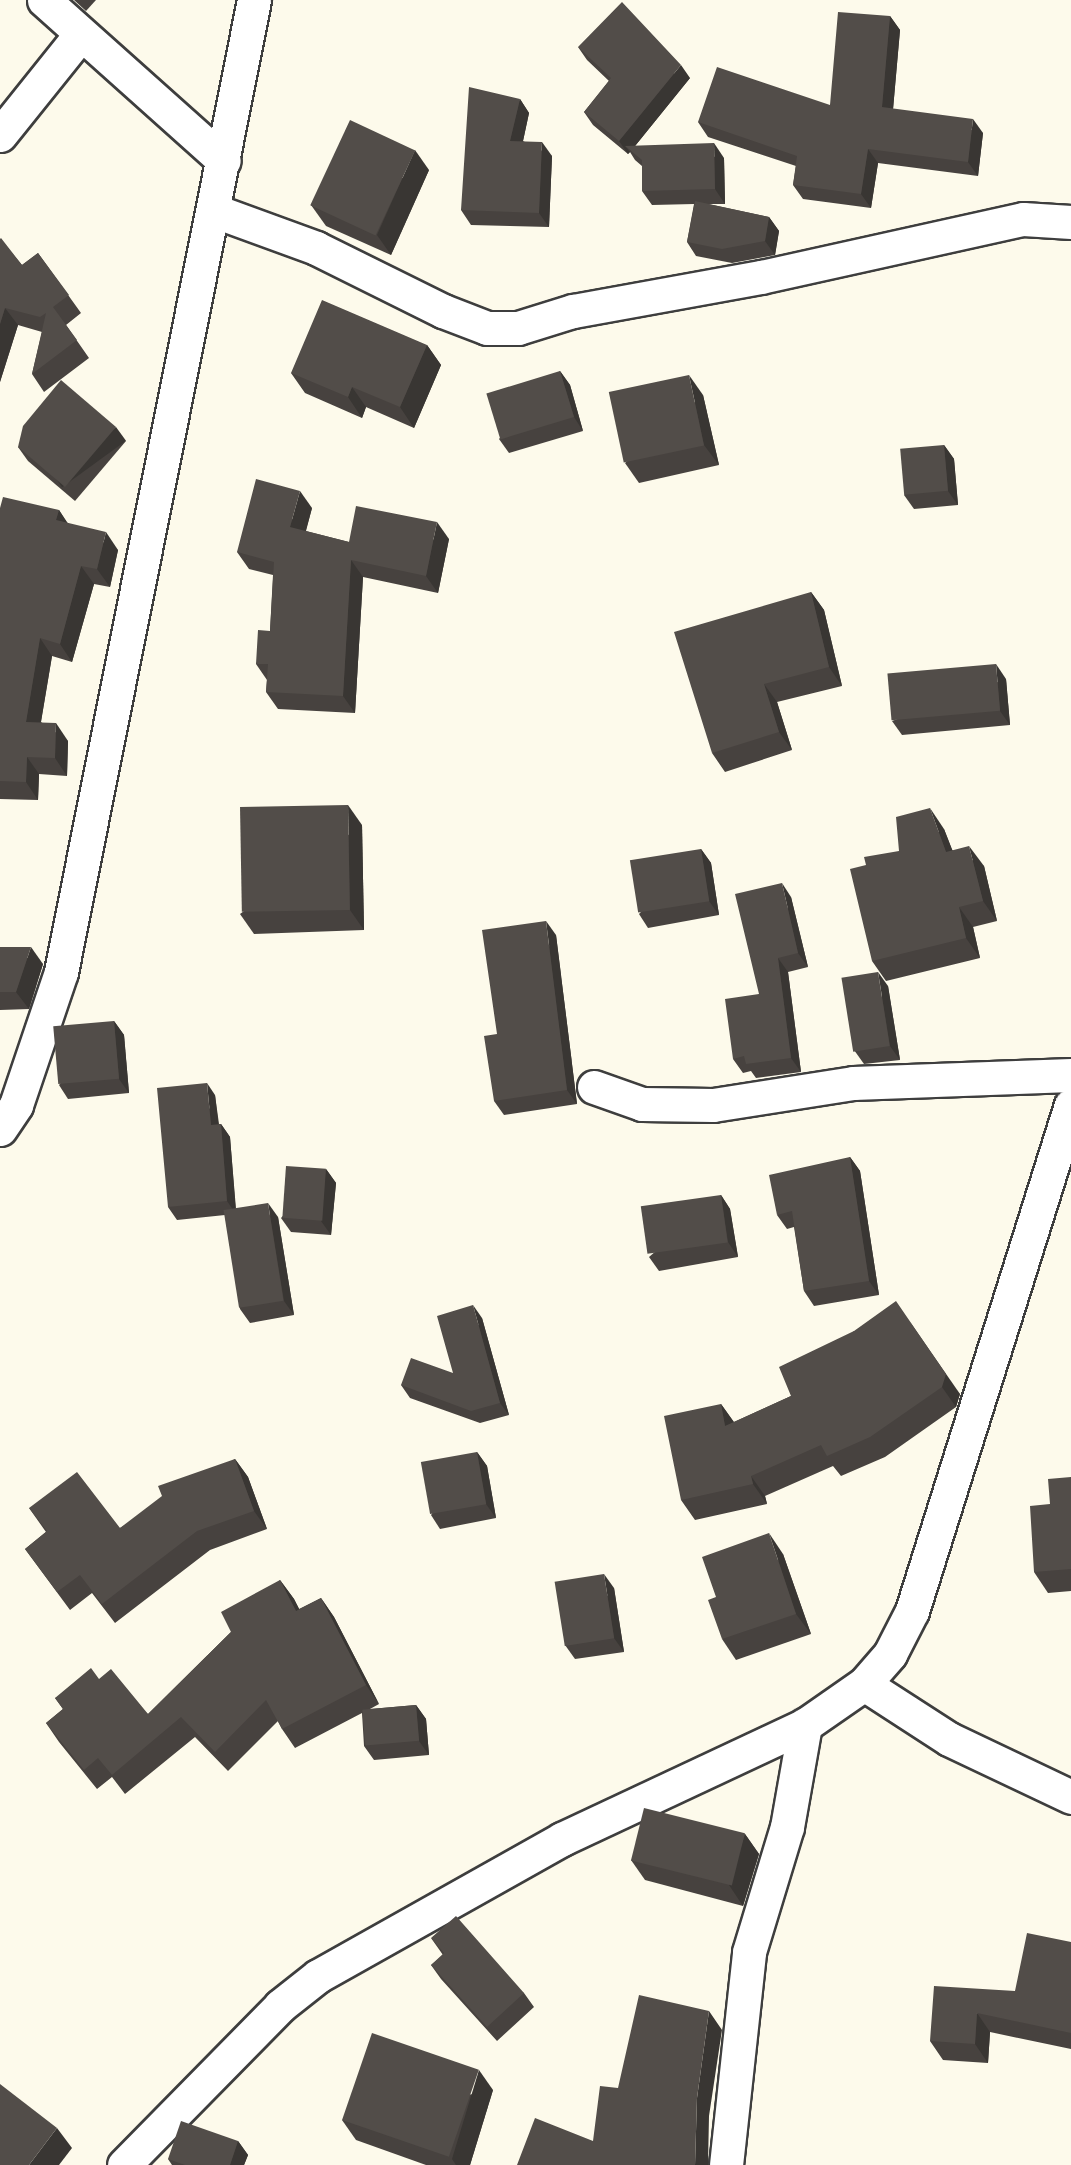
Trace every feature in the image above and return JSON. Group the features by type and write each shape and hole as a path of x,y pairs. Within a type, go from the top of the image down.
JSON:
{"street":[{"path":"44,0 80,35 224,161"},
{"path":"0,1129 16,1105 61,972 215,211 254,0"},
{"path":"0,135 80,35"},
{"path":"215,211 316,248 443,311 487,327 518,328 573,311 761,277 1023,219 1071,222"},
{"path":"594,1087 642,1104 713,1105 853,1083 1071,1074"},
{"path":"124,2165 280,2006 318,1976 572,1834 805,1725 864,1684 890,1654 912,1611 1071,1105"},
{"path":"864,1684 949,1738 1071,1797"},
{"path":"726,2165 749,1952 787,1827 805,1725"}],"building":[{"path":"622,2 681,65 619,141 584,112 611,78 578,47"},
{"path":"838,12 890,16 882,107 973,119 968,162 868,149 861,194 793,185 797,156 698,122 717,67 830,105"},
{"path":"469,87 520,99 510,141 542,142 539,213 461,210"},
{"path":"350,120 415,150 376,236 310,205"},
{"path":"714,143 715,189 642,191 642,160 625,146"},
{"path":"695,201 769,217 765,241 722,249 687,242"},
{"path":"1,238 22,265 38,253 69,295 53,307 77,340 32,374 46,313 40,317 5,308 0,324"},
{"path":"322,300 427,345 400,407 352,387 348,397 291,373"},
{"path":"560,371 574,417 500,439 486,394"},
{"path":"689,375 704,445 624,462 609,392"},
{"path":"61,380 116,427 65,487 18,447 23,426"},
{"path":"944,445 948,491 904,495 900,449"},
{"path":"256,479 300,491 290,527 349,542 356,506 437,522 426,576 351,560 343,696 266,692 268,664 256,664 258,630 270,631 274,562 237,552"},
{"path":"3,497 59,510 56,520 106,532 97,569 81,566 60,644 40,638 26,722 56,723 55,758 27,757 26,782 0,781 0,508"},
{"path":"811,592 829,667 764,684 779,732 712,753 674,632"},
{"path":"996,664 1000,711 892,720 887,673"},
{"path":"348,805 350,910 242,912 240,807"},
{"path":"930,808 946,852 969,846 983,901 959,907 966,938 872,961 850,869 866,865 864,857 899,851 896,817"},
{"path":"701,849 709,901 638,913 630,860"},
{"path":"782,883 798,953 778,958 791,1058 746,1064 744,1056 733,1059 725,999 759,994 735,894"},
{"path":"546,921 567,1090 494,1101 484,1036 497,1034 482,930"},
{"path":"0,947 31,947 16,992 0,992"},
{"path":"878,972 890,1046 853,1052 841,978"},
{"path":"114,1021 119,1079 58,1084 53,1026"},
{"path":"207,1083 211,1125 221,1124 227,1201 168,1207 157,1088"},
{"path":"850,1157 869,1281 804,1291 792,1211 777,1215 769,1175"},
{"path":"286,1166 326,1169 322,1221 282,1218"},
{"path":"721,1195 728,1243 647,1254 641,1206"},
{"path":"268,1203 283,1301 239,1308 224,1210"},
{"path":"896,1301 946,1374 942,1387 870,1437 827,1456 821,1445 751,1476 753,1484 681,1500 664,1416 721,1404 725,1426 791,1396 779,1367 854,1331"},
{"path":"473,1305 500,1403 471,1411 401,1385 411,1358 453,1373 437,1316"},
{"path":"477,1452 486,1504 430,1514 421,1462"},
{"path":"235,1459 254,1511 197,1531 102,1604 80,1575 57,1592 25,1549 47,1531 29,1508 77,1472 120,1528 162,1496 158,1486"},
{"path":"1071,1477 1071,1569 1034,1572 1030,1506 1050,1504 1048,1479"},
{"path":"769,1533 796,1614 722,1639 708,1600 716,1597 702,1557"},
{"path":"604,1574 614,1638 565,1646 555,1582"},
{"path":"280,1580 296,1611 321,1598 366,1685 282,1729 266,1700 215,1752 181,1717 112,1775 98,1758 84,1770 46,1723 63,1709 55,1698 91,1668 99,1679 111,1669 148,1714 231,1632 221,1612"},
{"path":"416,1705 419,1741 365,1746 362,1710"},
{"path":"644,1808 745,1833 732,1886 631,1860"},
{"path":"456,1916 524,1993 487,2027 431,1965 444,1953 431,1938"},
{"path":"1027,1933 1071,1942 1071,2033 977,2013 975,2044 930,2041 934,1986 1015,1991"},
{"path":"639,1995 709,2011 697,2098 695,2165 517,2165 535,2118 593,2141 600,2086 618,2088"},
{"path":"372,2033 479,2070 449,2157 342,2120"},
{"path":"0,2084 57,2128 29,2165 0,2165"},
{"path":"181,2121 238,2141 230,2165 185,2165 168,2159"}]}
